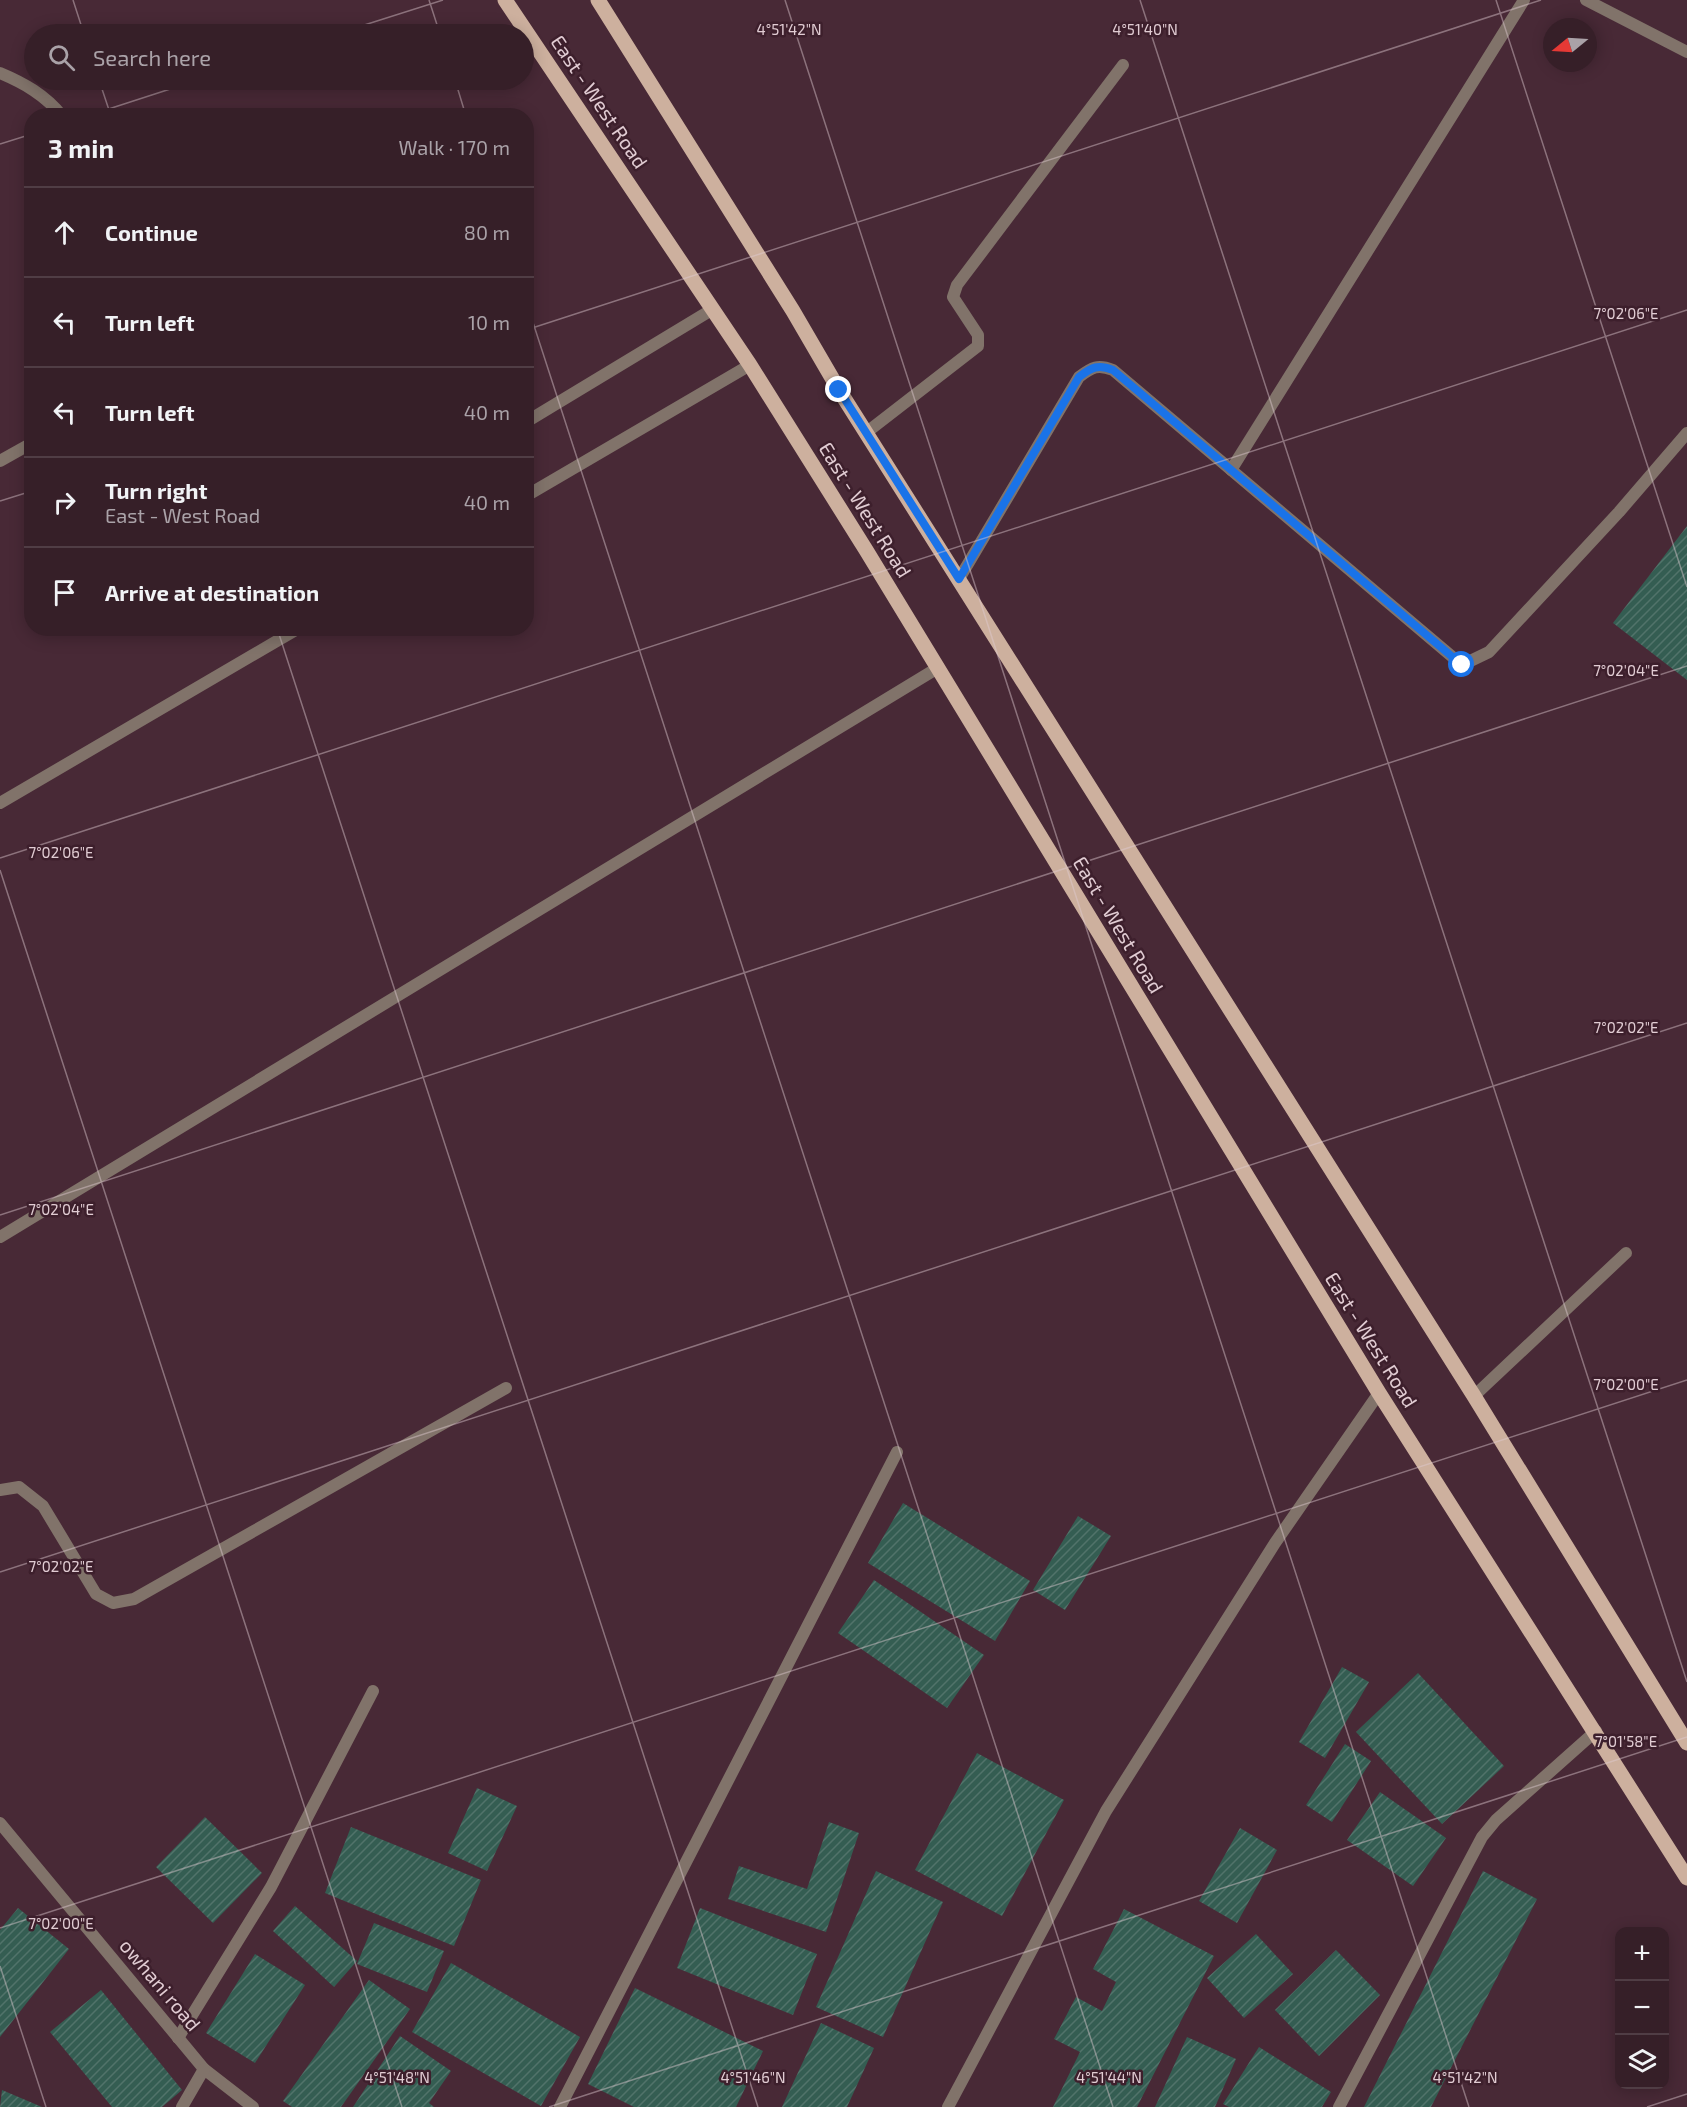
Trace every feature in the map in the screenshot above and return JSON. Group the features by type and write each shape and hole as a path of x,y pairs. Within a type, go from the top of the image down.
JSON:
{"main road":[{"name":"East - West Road","path":"505,0 521,24"},
{"path":"598,0 959,579 1474,1396 1687,1743"},
{"name":"East - West Road","path":"534,43 750,365 1378,1393 1596,1731 1687,1878"}],"street":[{"path":"1231,470 1524,0"},
{"path":"1586,0 1687,52"},
{"path":"867,432 978,346 978,335 953,297 957,285 1123,65"},
{"path":"0,73 24,84"},
{"path":"33,90 56,108"},
{"path":"534,417 713,309"},
{"path":"534,491 750,365"},
{"path":"959,579 1079,377 1092,367 1102,366 1113,370 1462,665 1476,660 1489,651 1619,512 1687,433"},
{"path":"0,461 24,448"},
{"path":"0,803 286,636"},
{"path":"0,1238 936,669"},
{"path":"1474,1396 1626,1253"},
{"path":"0,1490 19,1487 43,1506 96,1594 113,1603 135,1599 506,1388"},
{"path":"948,2107 1106,1812 1275,1543 1378,1393"},
{"path":"560,2107 897,1452"},
{"path":"178,2038 271,1887 373,1691"},
{"path":"1339,2107 1482,1837 1496,1820 1596,1731"},
{"name":"owhani road","path":"0,1822 204,2069 252,2107"},
{"path":"182,2107 204,2069"}],"building":[{"path":"1687,526 1687,680 1613,623"},
{"path":"903,1503 1030,1581 995,1641 868,1563"},
{"path":"1078,1516 1111,1536 1065,1610 1033,1590"},
{"path":"874,1580 984,1655 947,1708 838,1633"},
{"path":"1342,1667 1369,1682 1325,1758 1299,1742"},
{"path":"1418,1673 1504,1766 1442,1824 1356,1732"},
{"path":"1345,1744 1371,1761 1332,1822 1306,1805"},
{"path":"977,1753 1064,1800 1002,1916 915,1870"},
{"path":"477,1788 517,1806 487,1871 448,1853"},
{"path":"1380,1792 1446,1838 1413,1886 1347,1840"},
{"path":"205,1817 262,1873 213,1923 156,1867"},
{"path":"829,1822 859,1833 826,1932 728,1899 739,1866 807,1889"},
{"path":"351,1827 481,1880 454,1946 325,1893"},
{"path":"1240,1828 1277,1850 1237,1923 1199,1901"},
{"path":"876,1871 943,1902 883,2037 816,2007"},
{"path":"1483,1871 1537,1899 1431,2107 1364,2107"},
{"path":"295,1906 357,1961 334,1987 273,1931"},
{"path":"18,1908 69,1949 0,2037 0,1930"},
{"path":"700,1908 817,1954 793,2015 677,1968"},
{"path":"1124,1909 1214,1956 1137,2107 1053,2107 1080,2052 1054,2039 1076,1997 1102,2011 1116,1982 1093,1969"},
{"path":"374,1923 444,1951 427,1992 357,1964"},
{"path":"1256,1934 1293,1974 1244,2018 1207,1978"},
{"path":"1336,1950 1380,1995 1319,2056 1275,2010"},
{"path":"255,1954 305,1985 255,2063 206,2033"},
{"path":"451,1963 580,2037 541,2106 412,2032"},
{"path":"369,1980 410,2009 341,2107 292,2107 283,2101"},
{"path":"635,1988 763,2051 736,2107 634,2107 588,2084"},
{"path":"101,1990 182,2090 162,2107 112,2107 50,2032"},
{"path":"821,2023 874,2048 847,2107 782,2107"},
{"path":"400,2036 451,2071 429,2103 434,2107 353,2107"},
{"path":"1187,2037 1236,2059 1215,2107 1155,2107"},
{"path":"1259,2047 1331,2092 1322,2107 1229,2107 1223,2104"},
{"path":"2,2090 42,2107 0,2107"}],"route":[{"path":"839,390 959,579 1079,377 1092,367 1102,366 1113,370 1462,665"}]}
